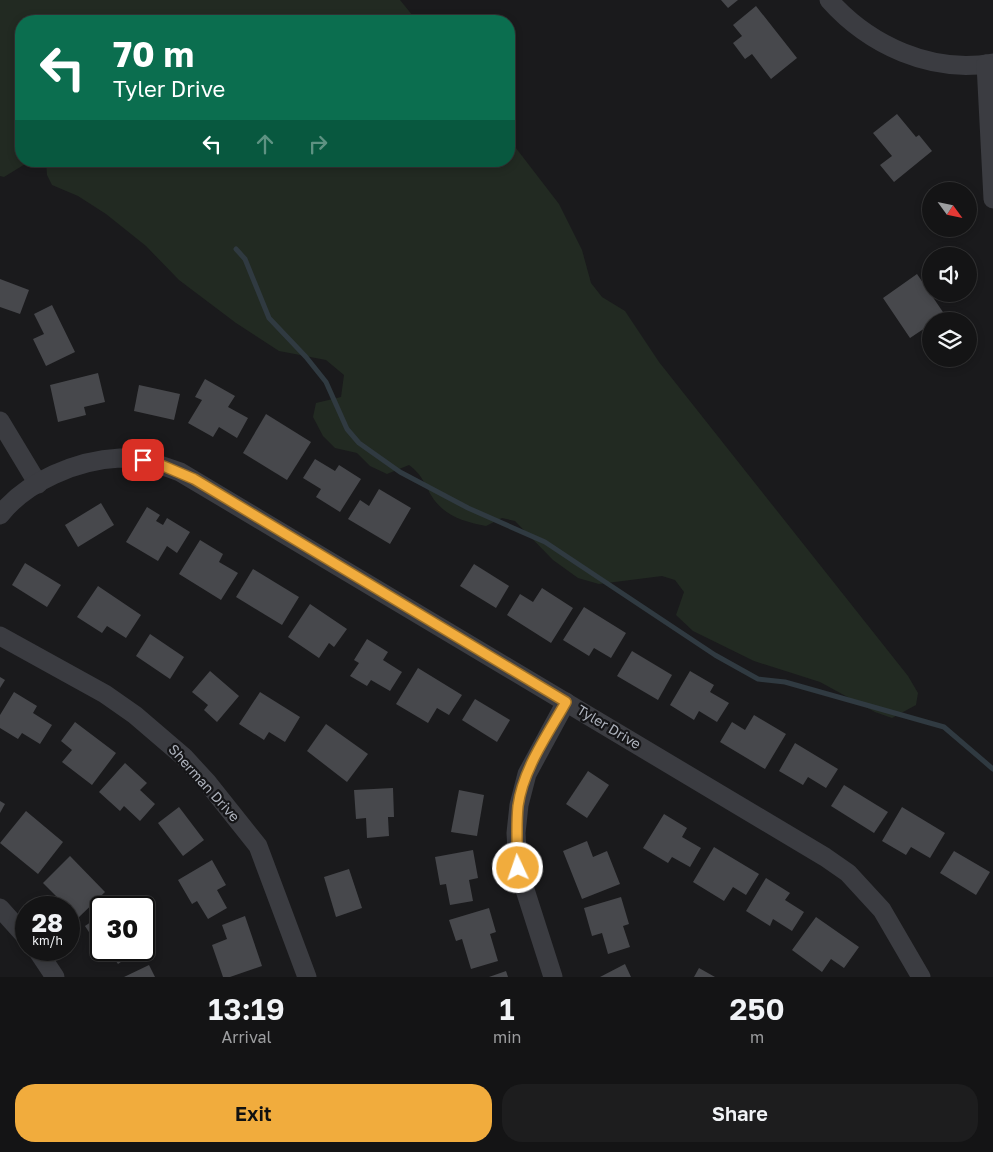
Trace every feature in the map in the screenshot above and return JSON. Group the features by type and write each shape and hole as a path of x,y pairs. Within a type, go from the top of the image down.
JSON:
{"street":[{"path":"829,0 863,32 891,48 941,63 989,63 993,199"},
{"path":"0,421 38,484"},
{"name":"Tyler Drive","path":"0,515 20,496 38,484 86,462 121,458 143,460 180,472 825,857 848,873 882,910 920,977"},
{"name":"Sherman Drive","path":"0,636 105,694 135,715 172,746 201,775 258,846 307,977"},
{"path":"553,977 518,868 516,833 518,805 527,774 566,702"},
{"path":"0,908 15,925"},
{"path":"44,961 55,977"}],"shaded area":[{"path":"0,0 400,0 412,15 15,15 15,167 20,167 4,177 0,176"},
{"path":"515,147 559,204 582,250 591,283 602,297 625,311 659,362 908,676 918,693 916,705 892,718 875,712 820,682 754,661 693,631 676,615 684,592 675,580 662,576 599,584 578,578 553,560 515,521 502,518 486,526 455,517 436,502 420,475 409,465 387,474 370,466 357,453 335,448 323,436 313,417 316,403 341,397 344,375 326,360 279,351 236,323 179,280 146,246 106,214 78,196 52,185 47,175 46,167 515,167"}],"building":[{"path":"721,0 738,0 728,8"},
{"path":"756,6 797,58 771,79 752,54 745,59 733,43 742,36 733,25"},
{"path":"897,114 916,137 919,135 932,151 894,182 880,165 892,156 873,133"},
{"path":"917,274 922,281 922,302 936,302 943,312 922,312 922,330 910,338 883,298"},
{"path":"0,279 29,290 20,314 0,307"},
{"path":"52,305 75,352 46,366 33,339 44,334 34,314"},
{"path":"98,373 105,402 84,407 86,415 58,422 50,385"},
{"path":"205,379 235,396 228,407 248,418 237,438 219,427 213,437 188,423 202,400 195,397"},
{"path":"139,385 180,394 174,420 134,411"},
{"path":"266,414 311,442 287,480 243,453"},
{"path":"315,459 335,471 339,465 361,479 340,512 316,497 321,489 303,478"},
{"path":"379,489 411,508 390,544 348,519 360,500 369,506"},
{"path":"101,503 114,525 78,547 65,525"},
{"path":"147,507 160,515 156,521 163,525 167,518 190,532 177,553 167,546 158,561 126,542"},
{"path":"200,540 223,554 219,562 238,573 221,600 179,574"},
{"path":"25,563 61,585 47,607 12,585"},
{"path":"474,564 509,586 496,608 460,586"},
{"path":"253,569 299,597 282,625 236,597"},
{"path":"98,586 141,615 126,638 107,626 102,633 77,617"},
{"path":"542,588 573,608 551,643 507,615 520,594 533,602"},
{"path":"310,604 347,629 334,647 329,643 319,658 288,637"},
{"path":"584,607 626,633 611,658 594,648 589,656 563,640"},
{"path":"150,634 184,657 170,679 136,656"},
{"path":"367,639 388,652 383,660 402,672 390,691 371,680 367,686 350,676 359,663 354,660"},
{"path":"632,651 672,675 658,700 617,676"},
{"path":"418,668 462,695 449,715 437,708 428,723 396,704"},
{"path":"210,671 239,696 217,722 204,710 208,705 192,692"},
{"path":"690,671 714,685 710,692 729,703 717,722 699,711 694,720 670,705"},
{"path":"0,677 5,680 0,688"},
{"path":"14,692 37,706 33,713 52,725 40,744 22,733 18,739 0,728 0,715"},
{"path":"260,692 300,717 285,742 269,732 264,740 239,724"},
{"path":"475,699 510,720 497,742 462,720"},
{"path":"754,715 786,734 765,769 720,742 732,722 745,730"},
{"path":"75,722 116,753 92,785 62,762 72,750 61,741"},
{"path":"326,724 368,754 347,782 307,751"},
{"path":"795,743 838,769 826,788 808,777 803,785 779,771"},
{"path":"125,763 147,783 140,790 155,804 140,821 124,806 120,811 99,792"},
{"path":"588,771 609,785 587,818 566,804"},
{"path":"844,785 888,812 874,833 831,806"},
{"path":"393,788 394,817 388,817 389,836 367,838 366,818 356,819 354,790"},
{"path":"459,790 484,795 477,836 451,832"},
{"path":"0,801 5,804 0,813"},
{"path":"179,807 204,840 183,856 158,823"},
{"path":"902,807 945,833 930,858 911,847 906,855 882,841"},
{"path":"26,811 63,842 38,874 0,843"},
{"path":"664,814 687,828 682,837 701,848 690,867 672,857 668,863 643,848"},
{"path":"587,841 593,857 607,851 620,884 582,899 563,851"},
{"path":"714,847 759,874 746,895 733,887 724,901 693,882"},
{"path":"473,850 478,878 469,880 473,901 450,905 446,884 440,885 435,857"},
{"path":"954,851 990,872 976,895 940,873"},
{"path":"70,856 105,892 101,896 90,896 90,906 80,916 80,896 56,896 43,883"},
{"path":"212,860 226,885 217,890 227,908 208,919 197,901 192,904 178,880"},
{"path":"349,869 362,908 336,917 324,877"},
{"path":"766,878 790,893 785,900 804,912 792,931 773,919 770,926 746,911"},
{"path":"621,897 629,924 623,926 630,947 608,954 602,933 592,936 584,908"},
{"path":"489,908 496,932 490,934 498,961 471,969 462,939 456,941 449,920"},
{"path":"245,916 262,966 230,977 223,977 212,945 227,939 222,925"},
{"path":"816,917 859,947 844,968 831,959 822,972 792,950"},
{"path":"90,923 90,934 85,926"},
{"path":"625,964 631,977 600,977"},
{"path":"149,965 155,977 124,977"},
{"path":"699,968 715,977 694,977"},
{"path":"506,971 508,977 489,977"}],"waterway":[{"path":"236,249 245,259 269,318 306,357 326,382 347,429 359,443 400,472 468,508 545,542 715,655 758,679 785,682 944,727 993,769"}],"route":[{"path":"143,460 180,472 194,479 566,702 527,774 518,805 516,833 518,868"}]}
